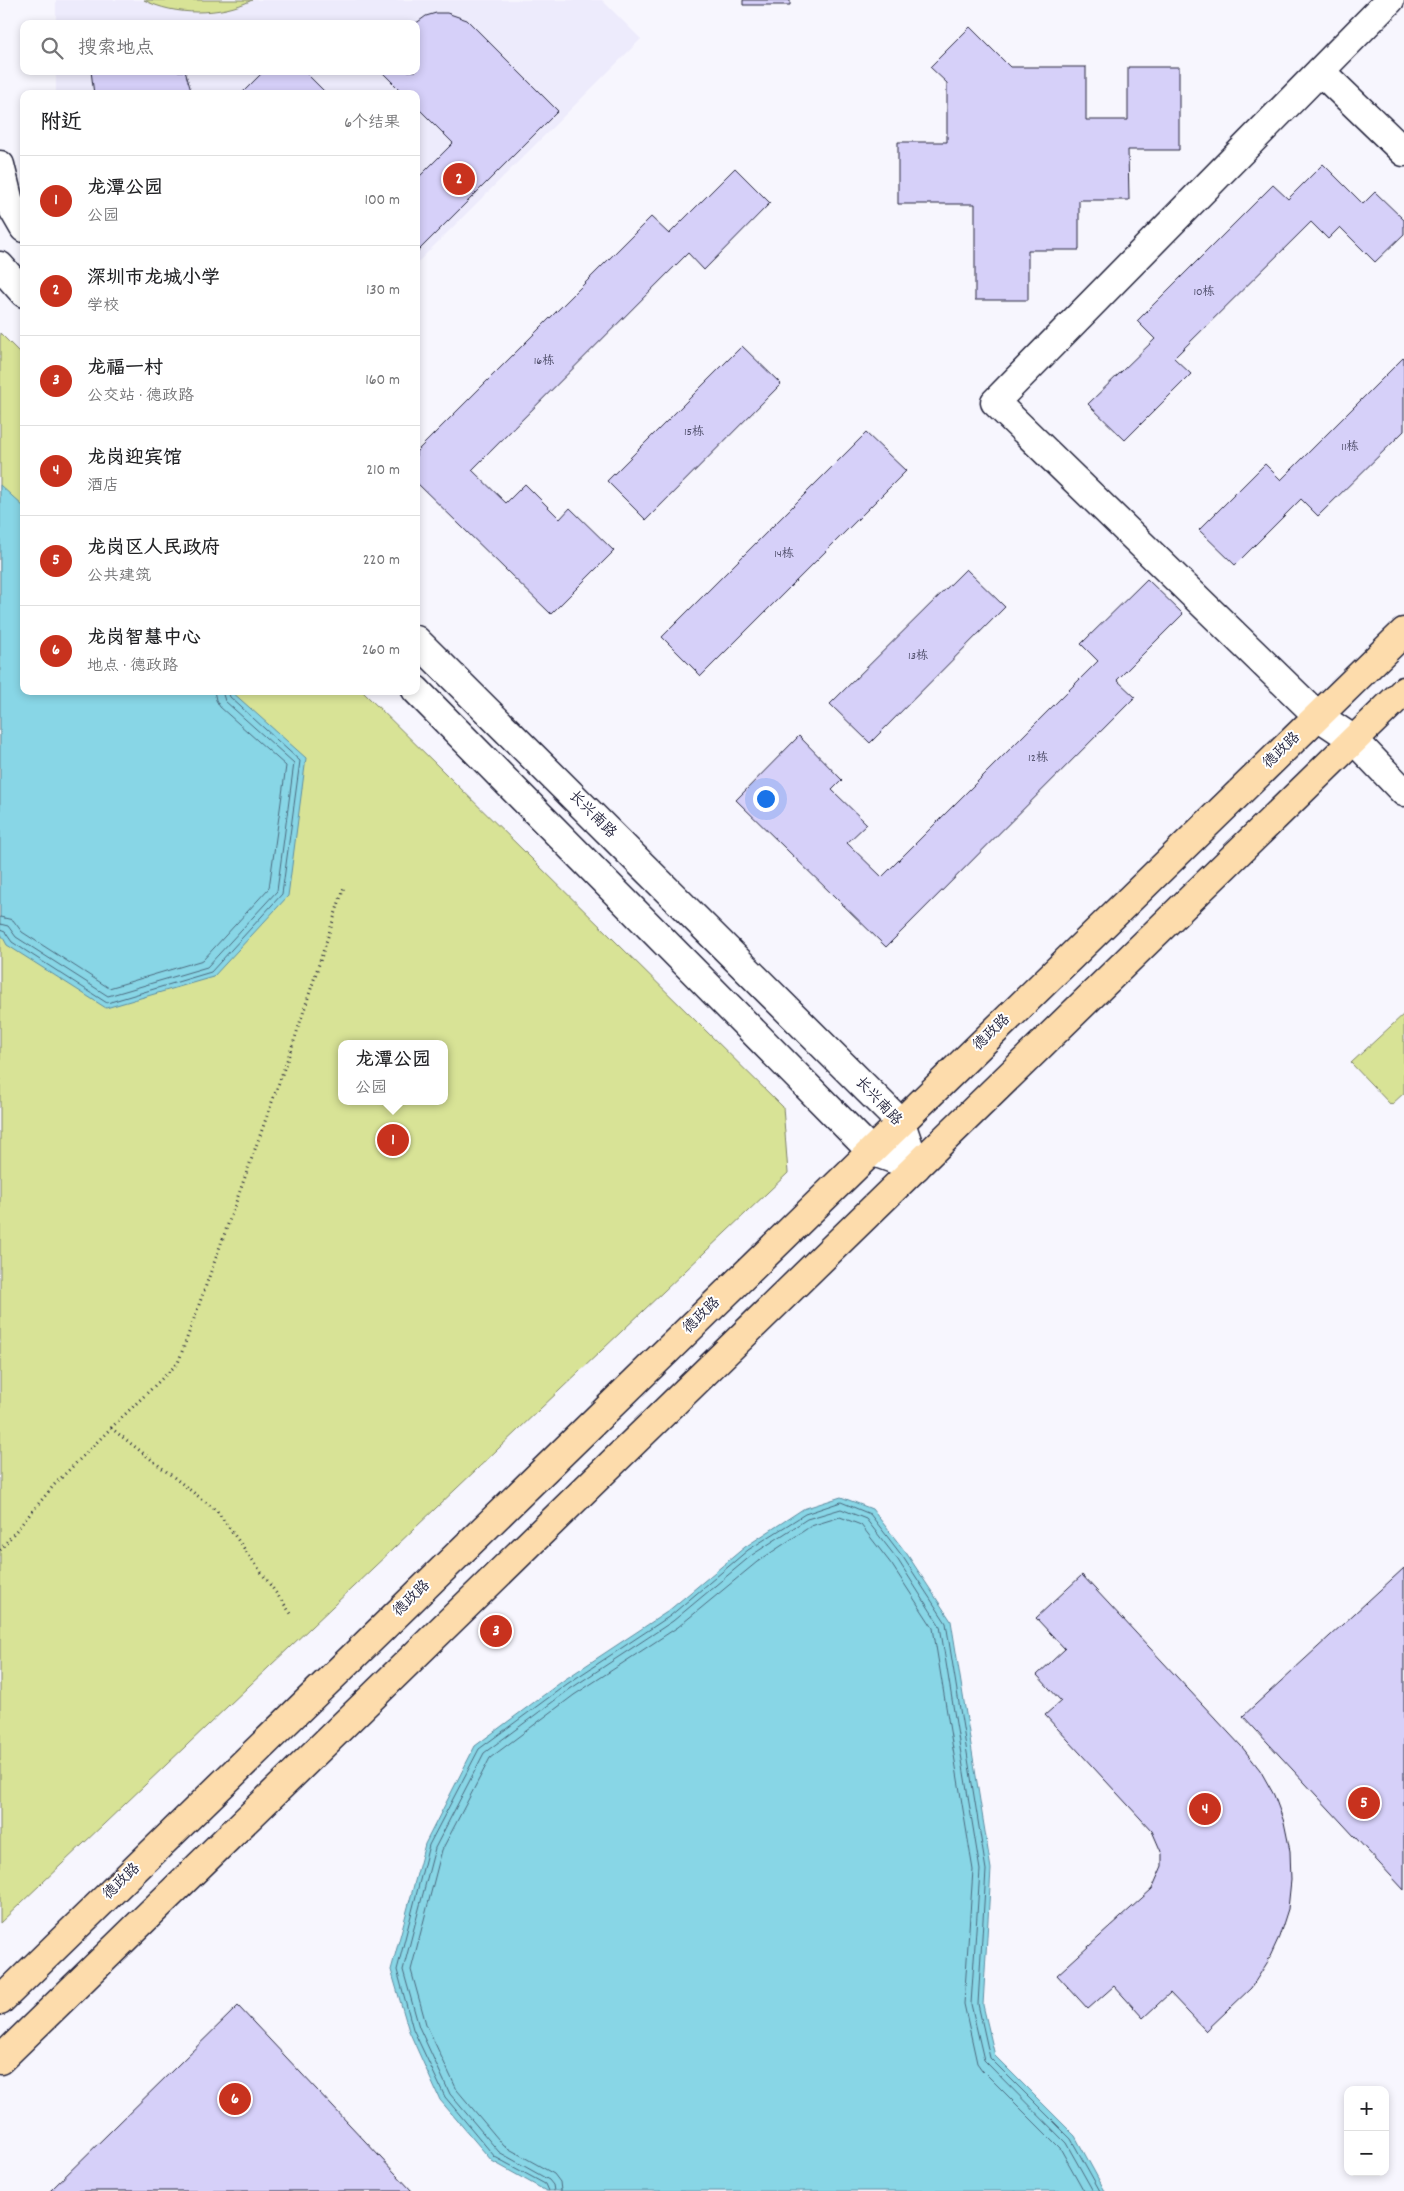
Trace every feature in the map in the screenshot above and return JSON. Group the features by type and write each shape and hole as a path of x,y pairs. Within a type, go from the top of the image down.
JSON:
{"main road":[{"name":"德政路","path":"0,2001 1404,632"},
{"path":"0,2060 1404,691"}],"street":[{"path":"1390,0 995,402 1318,716 1354,740 1404,792"},
{"path":"1320,71 1404,152"},
{"path":"0,165 9,202 20,221"},
{"path":"0,266 20,288"},
{"name":"长兴南路","path":"420,644 901,1122 916,1167"},
{"path":"420,694 871,1151 916,1167"}],"path":[{"path":"0,1550 55,1484 178,1363 291,1050 344,887"},
{"path":"111,1428 217,1511 292,1615"}],"shaded area":[{"path":"56,0 602,0 641,39 420,260 420,90 56,90 56,75 420,75 420,20 56,20"}],"green space":[{"path":"144,0 252,0 226,9 198,12 169,9"},
{"path":"0,333 20,353 20,695 366,695 783,1107 788,1173 0,1923"},
{"path":"1404,1014 1404,1093 1391,1105 1351,1063"}],"water":[{"path":"0,485 20,503 20,695 235,695 306,758 288,896 213,977 106,1008 7,945 0,932"},
{"path":"841,1497 872,1509 907,1554 951,1621 991,1869 983,2005 995,2056 1075,2136 1105,2191 546,2191 492,2161 440,2100 409,2031 391,1970 425,1844 475,1746 564,1680 667,1612 745,1547 803,1509"}],"building":[{"path":"743,0 790,0 790,5 743,5"},
{"path":"436,13 447,13 467,20 558,111 420,249 420,176 453,143 420,110 420,90 400,90 385,75 420,75 420,20"},
{"path":"970,27 1010,67 1086,67 1086,120 1128,120 1128,67 1179,67 1179,150 1128,150 1129,200 1079,200 1079,250 1028,250 1028,300 975,300 975,204 898,204 898,142 947,142 947,83 930,67"},
{"path":"92,75 186,75 191,90 93,90"},
{"path":"260,75 308,75 323,90 245,90"},
{"path":"1323,164 1363,204 1375,192 1404,220 1404,234 1375,262 1340,227 1328,239 1311,222 1174,358 1191,374 1125,440 1088,404 1155,339 1137,321 1273,185 1288,199"},
{"path":"735,168 770,203 704,270 688,253 472,470 506,503 525,484 560,519 570,508 614,551 551,614 420,486 420,448 651,217 669,234"},
{"path":"742,346 781,384 646,520 607,481"},
{"path":"1404,357 1404,431 1318,516 1301,499 1235,565 1199,530 1265,464 1281,480"},
{"path":"866,433 906,471 701,676 662,637"},
{"path":"966,569 1005,607 870,743 830,704"},
{"path":"1147,579 1183,614 1117,680 1135,697 886,947 736,800 799,736 842,780 832,790 867,824 847,843 882,877 1098,661 1081,644"},
{"path":"1404,1568 1404,1890 1243,1716"},
{"path":"1082,1575 1242,1747 1260,1770 1274,1795 1284,1822 1290,1851 1291,1880 1288,1909 1279,1937 1267,1963 1251,1988 1206,2031 1170,1993 1143,2018 1114,1986 1088,2009 1057,1975 1152,1889 1162,1866 1162,1854 1152,1831 1045,1715 1061,1701 1037,1675 1065,1649 1036,1618"},
{"path":"238,2006 412,2191 50,2191"}],"place":[{"name":"深圳市龙城小学","path":"459,179"},
{"name":"龙潭公园","path":"393,1140"},
{"name":"龙福一村","path":"496,1631"},
{"name":"龙岗区人民政府","path":"1364,1803"},
{"name":"龙岗迎宾馆","path":"1205,1809"},
{"name":"龙岗智慧中心","path":"235,2099"}]}
